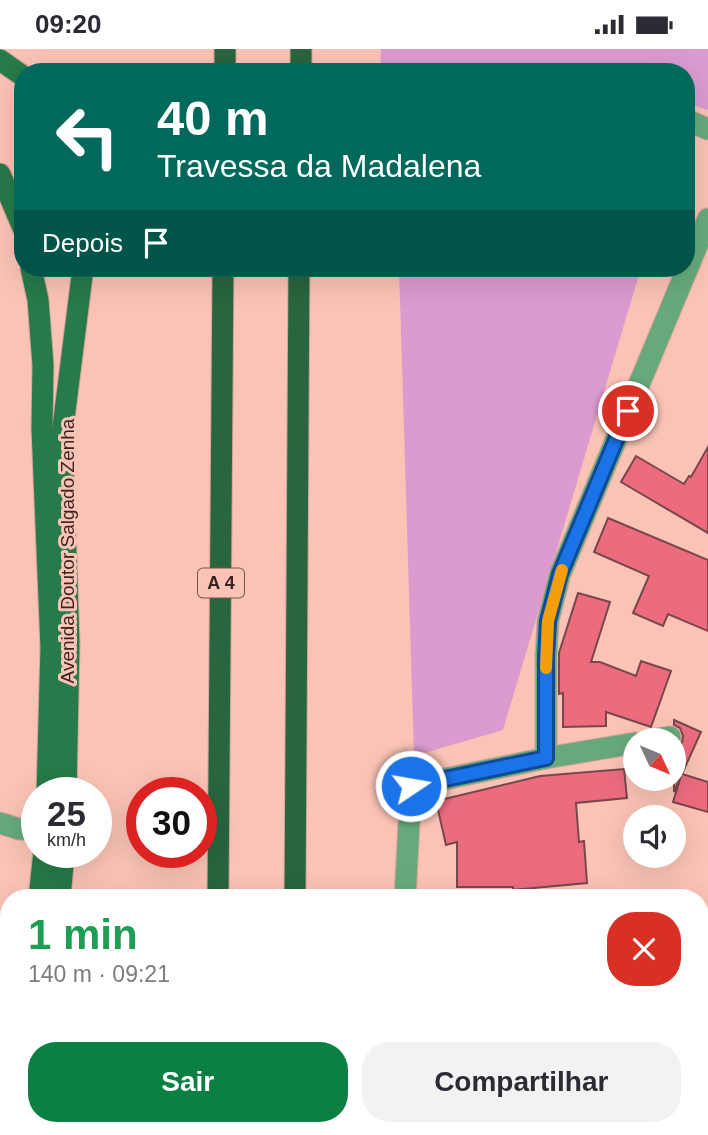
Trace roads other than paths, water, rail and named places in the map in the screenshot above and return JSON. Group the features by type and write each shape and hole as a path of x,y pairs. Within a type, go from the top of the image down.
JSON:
{"highway":[{"name":"A 4","path":"218,889 223,277"},
{"path":"295,889 299,277"}],"main road":[{"path":"0,174 14,207"},
{"name":"Avenida Doutor Salgado Zenha","path":"33,277 38,300 43,365 42,428 51,647 47,777"},
{"name":"Avenida Doutor Salgado Zenha","path":"66,777 69,643 62,435 82,277"},
{"path":"41,889 43,868"},
{"path":"61,889 63,868"}],"street":[{"path":"695,250 708,219"},
{"path":"546,758 548,621 560,574 684,277"},
{"path":"405,889 411,786 623,745"},
{"path":"0,823 21,829"}]}
